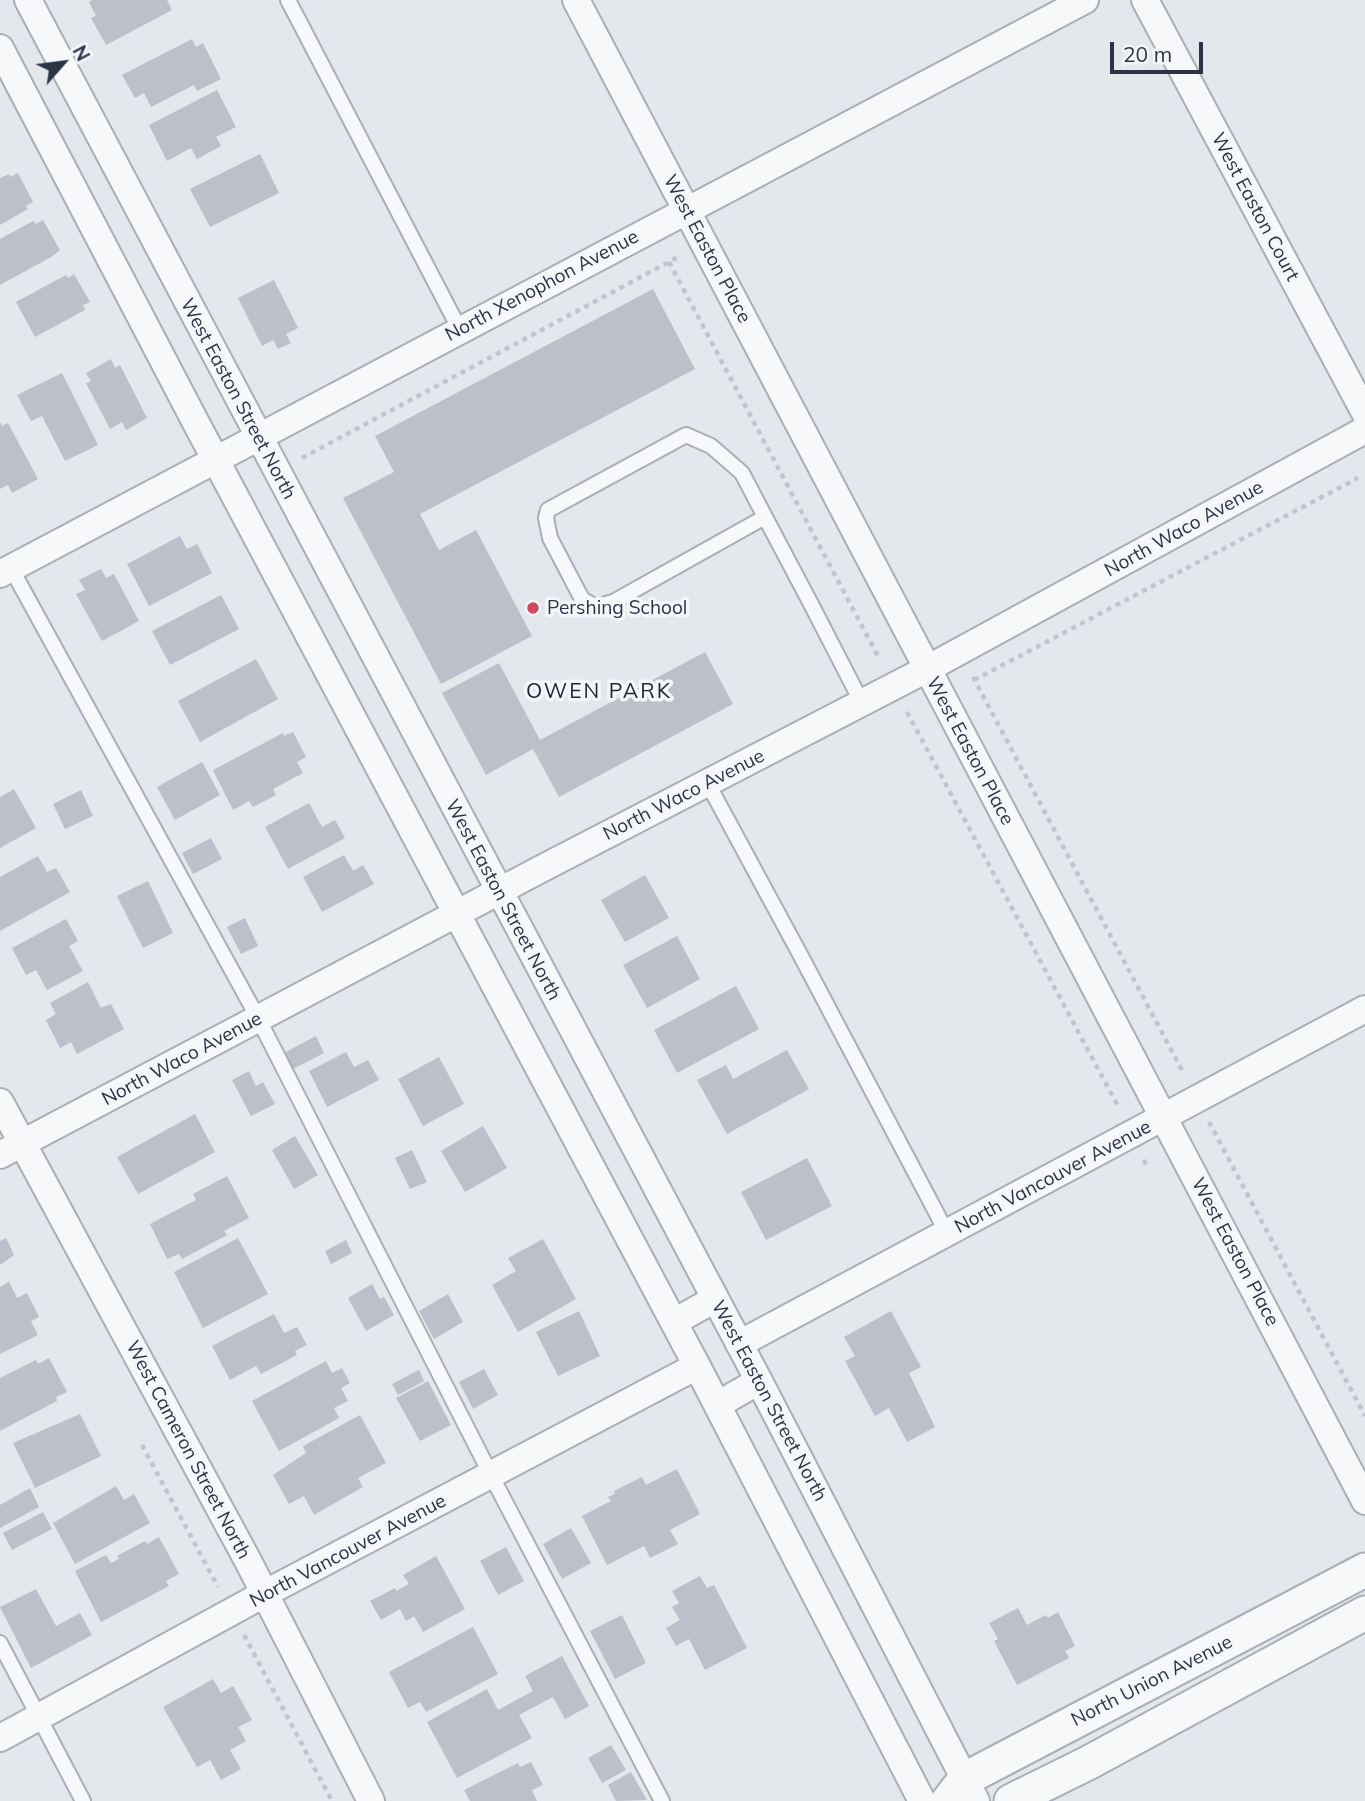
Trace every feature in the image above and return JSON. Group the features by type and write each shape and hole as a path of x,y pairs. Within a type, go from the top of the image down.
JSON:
{"street":[{"name":"West Easton Street North","path":"28,0 759,1381 963,1794"},
{"name":"West Easton Place","path":"576,0 1365,1501"},
{"name":"North Xenophon Avenue","path":"6,571 1085,0"},
{"name":"West Easton Court","path":"1145,0 1365,413"},
{"path":"0,48 674,1322 922,1801"},
{"name":"North Waco Avenue","path":"11,1149 894,687 1365,430"},
{"name":"North Vancouver Avenue","path":"739,1344 1365,1009"},
{"name":"West Cameron Street North","path":"0,1102 11,1149 264,1594 371,1801"},
{"path":"674,1322 715,1299"},
{"name":"North Vancouver Avenue","path":"0,1738 264,1594 697,1366"},
{"path":"717,1405 759,1381"},
{"name":"North Union Avenue","path":"963,1794 1365,1570"},
{"name":"North Union Avenue","path":"1011,1801 1088,1763 1365,1613"}],"lane":[{"path":"288,0 460,330"},
{"path":"765,517 613,602 596,607 582,600 550,538 546,518 548,510 686,435 711,446 742,473 765,517 862,703"},
{"path":"6,571 258,1018 491,1475 662,1801"},
{"path":"708,784 947,1233"},
{"path":"0,1643 83,1801"}],"path":[{"path":"301,458 687,252"},
{"path":"669,262 1133,1135 1148,1169"},
{"path":"909,715 1357,478"},
{"path":"971,672 1365,1416"},
{"name":"West Cameron Street North","path":"142,1445 224,1597"},
{"path":"240,1627 332,1801"}],"building":[{"path":"167,0 172,10 106,45 91,18 96,16 89,2"},
{"path":"192,39 196,47 203,43 221,79 197,91 194,85 151,107 144,93 135,98 122,75"},
{"path":"217,90 236,127 216,137 221,146 197,159 191,148 167,161 149,125"},
{"path":"260,154 279,193 210,227 190,189"},
{"path":"18,173 33,202 26,206 28,209 0,225 0,178"},
{"path":"43,220 60,250 0,285 0,239 33,221 36,224"},
{"path":"74,274 90,302 83,305 85,310 35,337 16,302 66,275 68,278"},
{"path":"274,280 298,328 286,334 291,343 278,349 273,340 262,346 238,298"},
{"path":"653,289 695,369 420,514 439,550 476,530 532,636 441,684 343,498 394,472 375,436"},
{"path":"111,359 115,368 120,365 147,418 126,430 122,422 110,429 86,383 91,381 86,373"},
{"path":"62,373 98,445 65,461 42,416 31,421 17,395"},
{"path":"0,421 2,426 8,423 38,479 12,493 8,485 0,489"},
{"path":"180,536 187,549 197,544 212,573 149,606 127,564"},
{"path":"101,569 106,578 114,574 139,621 102,641 76,594 85,590 79,580"},
{"path":"221,595 239,629 170,665 152,631"},
{"path":"705,652 733,704 559,797 533,749 486,775 442,693 499,663 540,740"},
{"path":"256,659 278,699 200,742 178,701"},
{"path":"293,732 306,757 297,762 303,773 273,789 276,795 253,807 249,801 233,810 213,770 283,733 284,736"},
{"path":"202,762 220,795 175,820 157,787"},
{"path":"14,789 36,828 0,848 0,797"},
{"path":"81,790 93,816 65,829 53,804"},
{"path":"309,803 322,827 335,820 345,838 288,869 265,827"},
{"path":"211,838 222,859 193,874 182,853"},
{"path":"344,855 353,871 363,865 374,884 322,912 303,877"},
{"path":"38,856 47,872 56,868 70,892 0,931 0,877"},
{"path":"645,875 669,918 625,942 601,900"},
{"path":"148,881 173,933 143,948 117,896"},
{"path":"245,918 258,946 241,954 227,927"},
{"path":"66,919 78,941 69,946 83,971 47,990 36,970 26,975 12,948"},
{"path":"677,936 700,979 647,1008 623,965"},
{"path":"88,982 101,1008 111,1004 124,1029 77,1054 71,1042 60,1048 46,1020 56,1014 50,1003"},
{"path":"736,986 759,1029 677,1073 654,1030"},
{"path":"316,1036 324,1053 293,1069 284,1053"},
{"path":"787,1050 809,1089 727,1134 697,1080 726,1065 733,1079"},
{"path":"346,1052 354,1067 368,1060 379,1080 327,1107 309,1071"},
{"path":"439,1057 464,1104 423,1126 398,1079"},
{"path":"249,1071 256,1086 263,1082 275,1104 251,1116 232,1080"},
{"path":"195,1114 215,1152 138,1194 117,1157"},
{"path":"483,1126 507,1168 465,1192 441,1151"},
{"path":"295,1136 318,1175 294,1189 272,1150"},
{"path":"412,1150 427,1182 410,1189 395,1158"},
{"path":"807,1158 832,1206 766,1240 741,1192"},
{"path":"227,1176 249,1218 224,1231 227,1235 182,1259 179,1254 167,1259 150,1224 196,1200 193,1194"},
{"path":"6,1238 14,1255 0,1265 0,1241"},
{"path":"238,1238 268,1294 203,1328 174,1272"},
{"path":"543,1239 576,1299 518,1332 492,1285 516,1271 508,1258"},
{"path":"346,1240 352,1253 331,1264 325,1251"},
{"path":"9,1282 17,1298 27,1293 39,1317 31,1321 38,1335 0,1354 0,1287"},
{"path":"372,1284 380,1299 384,1297 394,1315 366,1331 348,1298"},
{"path":"448,1294 463,1322 434,1339 419,1311"},
{"path":"579,1311 600,1356 558,1376 536,1332"},
{"path":"891,1311 921,1367 909,1373 935,1427 907,1442 889,1408 875,1416 845,1361 855,1356 844,1337"},
{"path":"274,1314 284,1333 297,1327 307,1345 295,1351 297,1355 261,1374 256,1366 230,1380 212,1346"},
{"path":"49,1358 67,1392 56,1397 57,1401 0,1431 0,1378 36,1360 38,1364"},
{"path":"326,1361 332,1373 342,1368 350,1383 341,1388 348,1401 334,1408 339,1418 279,1451 252,1401"},
{"path":"484,1369 498,1395 473,1409 459,1382"},
{"path":"419,1370 424,1381 398,1395 392,1384"},
{"path":"428,1381 451,1425 420,1441 396,1398"},
{"path":"80,1414 101,1456 35,1488 13,1443"},
{"path":"360,1415 386,1463 358,1478 363,1487 314,1515 304,1496 289,1504 273,1475 306,1453 303,1446"},
{"path":"677,1469 700,1514 670,1530 678,1544 650,1558 644,1546 607,1565 582,1516 611,1501 608,1497 615,1494 614,1491 642,1477 646,1485"},
{"path":"116,1486 124,1500 134,1494 150,1523 75,1564 53,1523"},
{"path":"30,1488 39,1507 0,1528 0,1505"},
{"path":"43,1512 52,1529 12,1550 3,1533"},
{"path":"571,1528 591,1563 562,1579 543,1544"},
{"path":"159,1537 179,1574 166,1581 169,1586 101,1622 75,1571 106,1555 111,1563 119,1559 117,1556 145,1541 147,1544"},
{"path":"506,1547 524,1581 498,1595 480,1561"},
{"path":"436,1556 465,1609 423,1632 414,1616 406,1621 400,1609 381,1620 370,1601 409,1584 403,1575"},
{"path":"700,1576 707,1588 714,1585 747,1648 705,1670 689,1639 676,1646 666,1628 680,1620 672,1607 679,1603 672,1591"},
{"path":"36,1589 56,1626 80,1613 92,1635 31,1668 0,1607"},
{"path":"1018,1608 1027,1625 1058,1612 1075,1646 1065,1651 1069,1658 1017,1685 994,1641 998,1639 989,1623"},
{"path":"622,1615 646,1663 615,1679 590,1631"},
{"path":"473,1627 498,1674 426,1712 420,1702 408,1708 389,1672"},
{"path":"562,1656 589,1706 565,1719 553,1697 519,1715 532,1738 457,1778 427,1722 487,1689 498,1710 533,1691 525,1676"},
{"path":"213,1679 221,1693 233,1686 252,1720 238,1727 246,1741 230,1750 241,1769 221,1780 210,1760 197,1767 163,1707"},
{"path":"611,1745 626,1770 602,1783 588,1758"},
{"path":"531,1762 543,1785 532,1790 537,1801 470,1801 464,1790 518,1763 520,1767"},
{"path":"631,1772 647,1800 616,1801 608,1785"}],"place":[{"name":"Pershing School","path":"533,608"}],"district":[{"name":"OWEN PARK","path":"599,692"}]}
